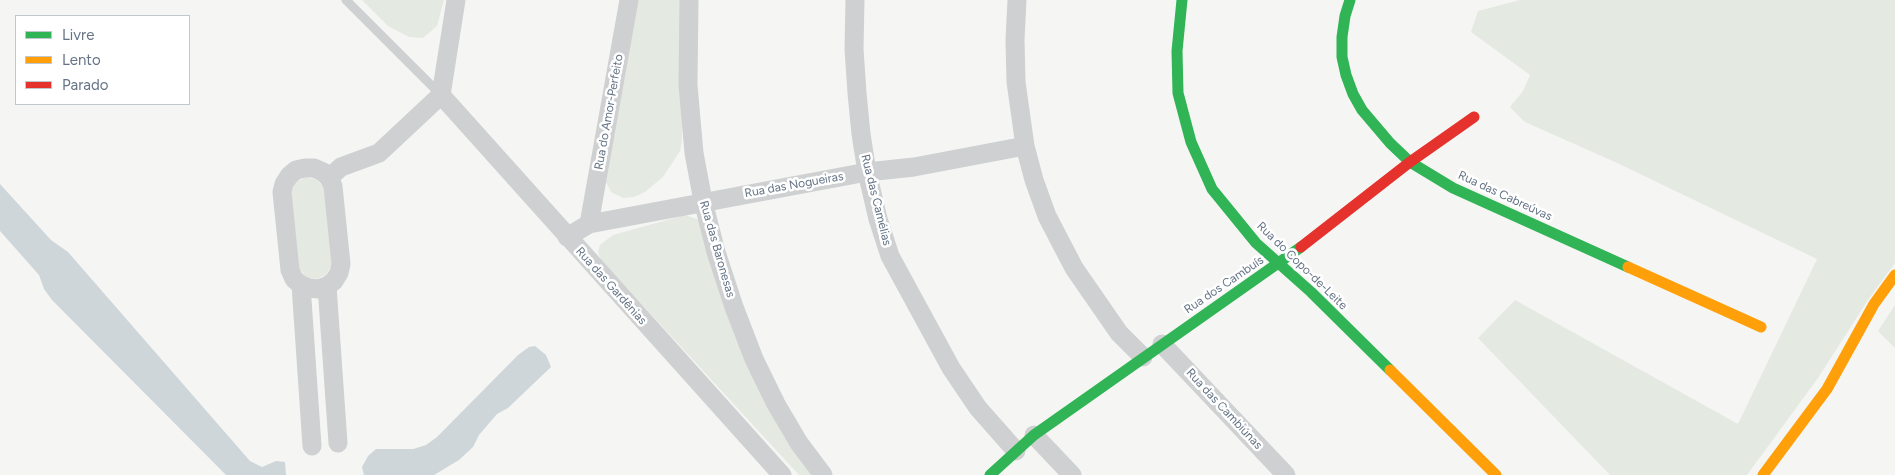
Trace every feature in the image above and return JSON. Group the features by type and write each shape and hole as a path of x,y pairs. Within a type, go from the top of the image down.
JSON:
{"street":[{"path":"329,178 341,167 379,153 440,95 456,0"},
{"name":"Rua do Amor-Perfeito","path":"589,224 628,0"},
{"name":"Rua das Baronesas","path":"689,0 689,93 694,153 716,252 754,359 798,443 823,475"},
{"name":"Rua das Camélias","path":"855,0 854,49 856,93 867,172 878,218 890,256 956,376 978,408 1016,451"},
{"path":"1017,0 1015,40 1016,82 1025,146 1034,180 1047,216 1074,268 1119,333 1143,357"},
{"name":"Rua do Copo-de-Leite","path":"1182,0 1177,51 1178,94 1191,142 1212,189 1256,244 1311,292 1496,475"},
{"name":"Rua das Cabreúvas","path":"1348,1 1342,37 1342,57 1353,94 1375,127 1410,162 1453,188 1761,327"},
{"name":"Rua das Gardênias","path":"440,95 782,475"},
{"name":"Rua dos Cambuís","path":"990,475 1034,435 1280,263 1410,162 1474,117"},
{"name":"Rua das Nogueiras","path":"567,238 589,224 704,201 1025,146"},
{"path":"314,168 323,172 329,178 334,186 341,264 339,273 327,286 318,289 309,288 301,285 294,278 290,270 282,192 289,176 296,170 314,168"},
{"path":"1763,475 1827,390 1874,304 1895,275"},
{"path":"301,285 312,446"},
{"path":"327,286 338,443"},
{"name":"Rua das Cambiúnas","path":"1162,344 1286,475"},
{"path":"1034,435 1072,475"}],"lane":[{"path":"346,0 440,95"}],"shaded area":[{"path":"362,0 444,0 437,26 423,38 409,37 388,26"},
{"path":"638,0 681,0 682,140 680,151 663,177 645,192 634,197 623,198 611,192 606,182"},
{"path":"1520,0 1895,0 1895,263 1868,300 1818,378 1747,475 1610,475 1478,338 1515,300 1738,424 1817,259 1615,162 1525,122 1510,107 1523,91 1530,75 1471,32 1478,11"},
{"path":"306,177 317,180 325,189 332,264 327,274 317,279 306,277 299,268 291,193 296,182"},
{"path":"0,184 51,240 68,252 250,461 262,467 276,461 285,462 286,475 226,475 52,300 44,289 39,275 0,231"},
{"path":"685,215 700,220 735,336 768,407 811,475 799,475 601,260 598,252 600,245 613,235"},
{"path":"1895,305 1895,348 1878,331"},
{"path":"535,346 546,355 551,367 508,408 497,414 479,435 473,447 459,460 434,475 364,475 362,467 368,456 376,449 413,449 426,445 437,437 518,355 529,347"}],"traffic: fast":[{"path":"1182,0 1177,51 1178,93 1191,142 1212,189 1256,243 1311,292 1390,370"},
{"path":"1350,0 1345,16 1342,37 1342,57 1346,75 1353,94 1362,110 1390,143 1410,162 1453,188 1628,267"},
{"path":"990,475 1034,435 1301,247"}],"traffic: slow":[{"path":"1628,267 1761,327"},
{"path":"1763,475 1827,389 1874,304 1895,275"},
{"path":"1390,370 1496,475"}],"traffic: jam":[{"path":"1301,247 1410,162 1474,117"}]}
